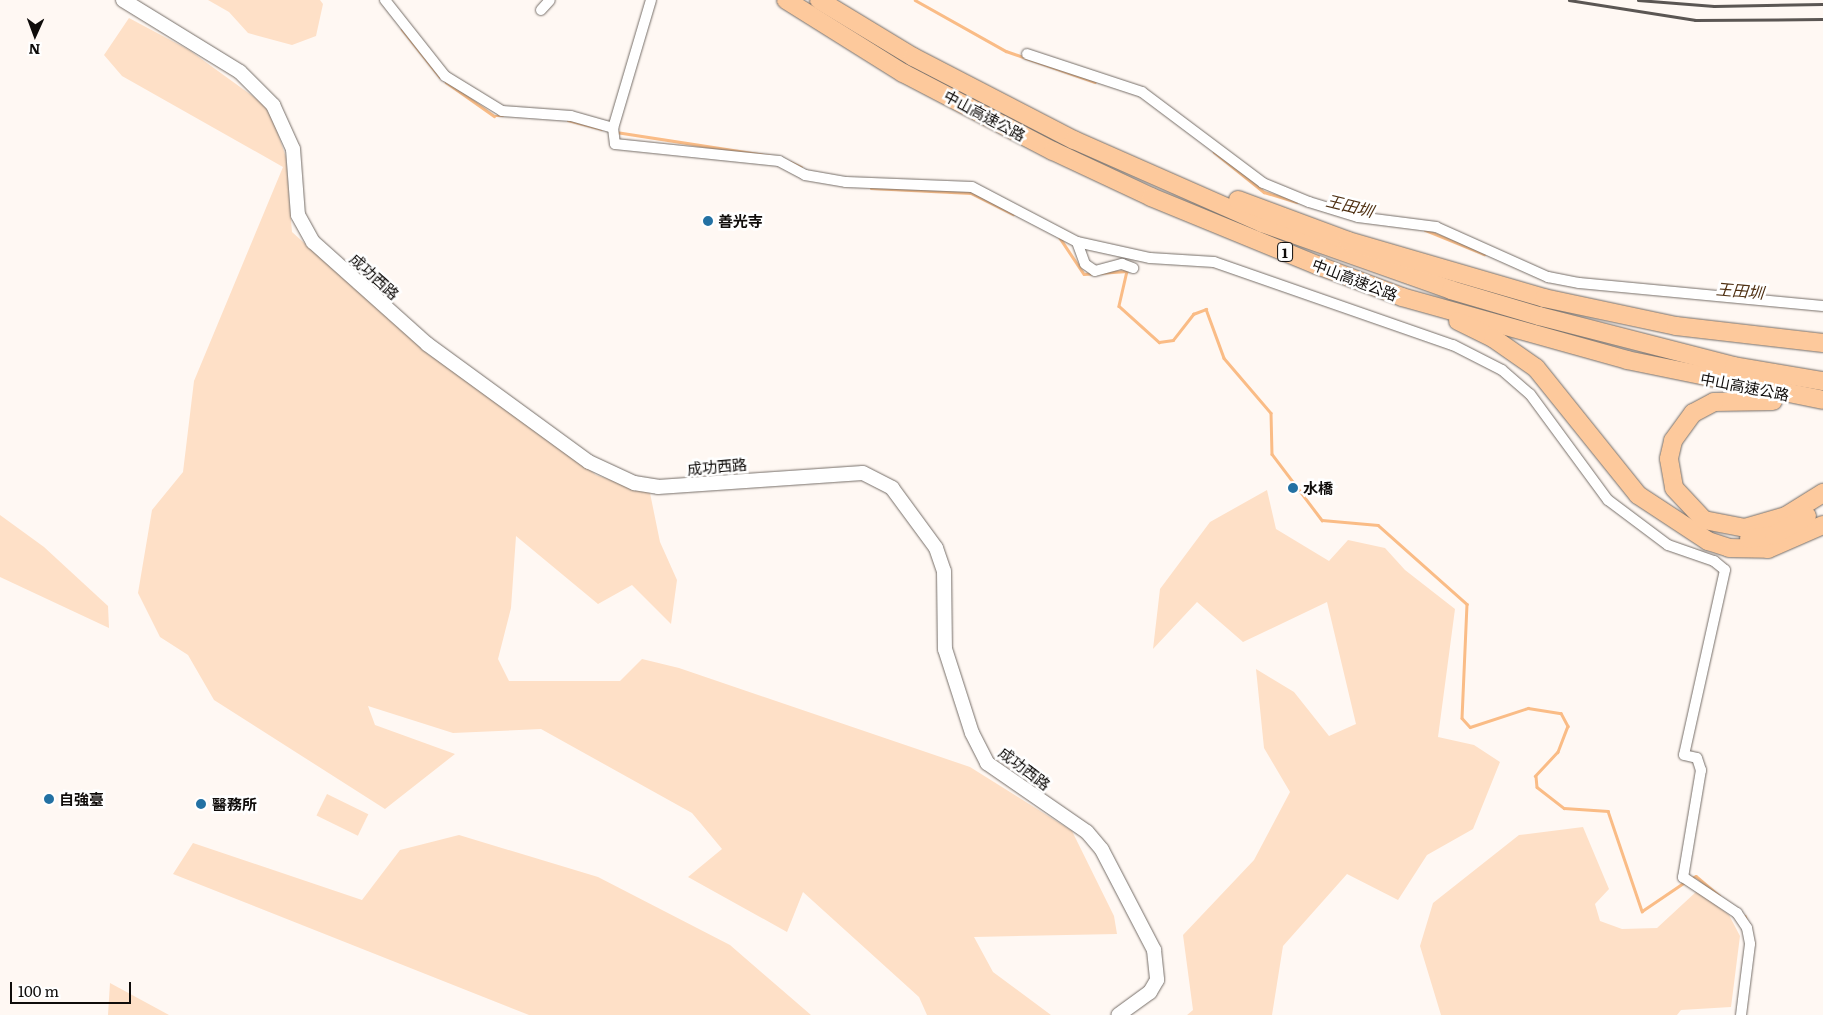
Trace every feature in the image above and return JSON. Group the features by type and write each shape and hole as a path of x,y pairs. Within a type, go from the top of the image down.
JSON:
{"highway":[{"name":"中山高速公路","path":"786,0 903,73 1053,151 1169,205 1402,297 1627,360 1823,400"},
{"name":"中山高速公路","path":"819,0 921,62 1074,140 1188,191 1451,290 1623,339 1734,366 1823,381"},
{"path":"1188,191 1226,196 1348,241 1475,278 1676,326 1823,343"},
{"path":"1475,278 1648,312 1758,326 1823,330"},
{"path":"1402,297 1492,338 1536,368 1585,426 1621,478 1682,526 1708,541 1748,550 1786,544 1823,525"},
{"path":"1823,410 1774,401 1714,402 1681,425 1669,460 1674,488 1681,500 1704,520 1728,528 1762,525 1823,493"},
{"path":"1682,526 1749,540 1788,529 1823,505"}],"street":[{"name":"成功西路","path":"123,0 240,72 273,105 293,149 298,216 313,242 427,344 491,386 580,456 609,474 658,487 863,473 892,488 928,532 944,571 945,648 972,733 987,763 1087,832 1102,850 1154,950 1157,980 1150,992 1118,1015"},
{"path":"385,0 445,76 502,111 571,116 613,131"},
{"path":"541,10 550,0"},
{"path":"650,0 613,131 615,144 779,161 805,175 846,182 972,187 1077,242 1150,258 1214,262 1453,345 1502,370 1530,394 1608,500 1668,545 1714,561 1725,570 1684,755 1697,758 1701,770 1683,877 1736,913 1747,928 1750,944 1741,1015"},
{"path":"1027,54 1142,92 1263,183 1309,202 1358,217 1436,227 1548,277 1587,285 1823,306"},
{"path":"1077,242 1085,264 1095,271 1122,264 1133,268"}],"shaded area":[{"path":"208,0 320,0 323,4 316,36 292,45 248,33 229,12"},
{"path":"129,18 189,50 269,108 286,157 292,232 429,355 498,394 596,475 650,493 660,542 677,580 671,624 632,585 598,604 516,536 511,608 498,659 509,681 620,681 642,659 679,668 970,767 1072,831 1114,916 1117,934 974,937 993,972 1051,1015 927,1015 919,997 803,892 787,932 688,877 722,849 692,813 541,729 453,733 368,706 375,725 455,754 385,809 214,700 188,655 160,637 138,593 152,510 183,472 194,381 283,167 122,76 104,55"},
{"path":"1267,490 1276,529 1329,561 1348,540 1385,548 1405,570 1455,609 1438,737 1474,745 1500,762 1473,829 1427,855 1398,900 1347,874 1283,946 1272,1015 1187,1015 1193,1010 1183,935 1254,860 1290,792 1264,748 1256,669 1294,692 1329,736 1356,724 1327,602 1243,642 1197,602 1153,649 1160,589 1210,522"},
{"path":"0,515 44,547 108,606 109,628 0,577"},
{"path":"327,794 368,814 358,836 316,816"},
{"path":"1583,827 1609,889 1595,904 1600,921 1622,929 1657,928 1697,891 1729,915 1740,936 1731,1007 1681,1010 1677,1015 1441,1015 1420,946 1433,903 1519,835"},
{"path":"459,835 598,877 730,945 811,1015 529,1015 173,874 193,843 362,900 400,850"},
{"path":"110,983 169,1015 108,1015"}],"waterway":[{"name":"王田圳","path":"915,0 1006,51 1095,82"},
{"path":"402,29 440,77"},
{"path":"446,82 494,116 503,116"},
{"path":"568,120 601,129"},
{"path":"616,132 778,157"},
{"name":"王田圳","path":"1214,152 1264,192 1296,202"},
{"path":"790,162 801,167"},
{"path":"871,188 971,193 1013,214"},
{"name":"王田圳","path":"1425,230 1484,254"},
{"path":"1060,238 1084,274 1127,271 1119,306 1159,342 1173,340 1193,314 1206,309 1224,358 1271,413 1272,454 1322,520 1378,525 1467,604 1462,718 1470,727 1528,708 1561,713 1568,726 1558,752 1536,776 1537,787 1564,808 1608,811 1642,911 1685,882"},
{"path":"1692,878 1696,876 1719,895"},
{"path":"1745,916 1754,943"}],"railway":[{"path":"1569,0 1695,20 1823,19"},
{"path":"1638,0 1714,6 1823,4"}],"place":[{"name":"善光寺","path":"708,221"},
{"name":"水橋","path":"1293,488"},
{"name":"自強臺","path":"49,799"},
{"name":"醫務所","path":"201,804"}]}
